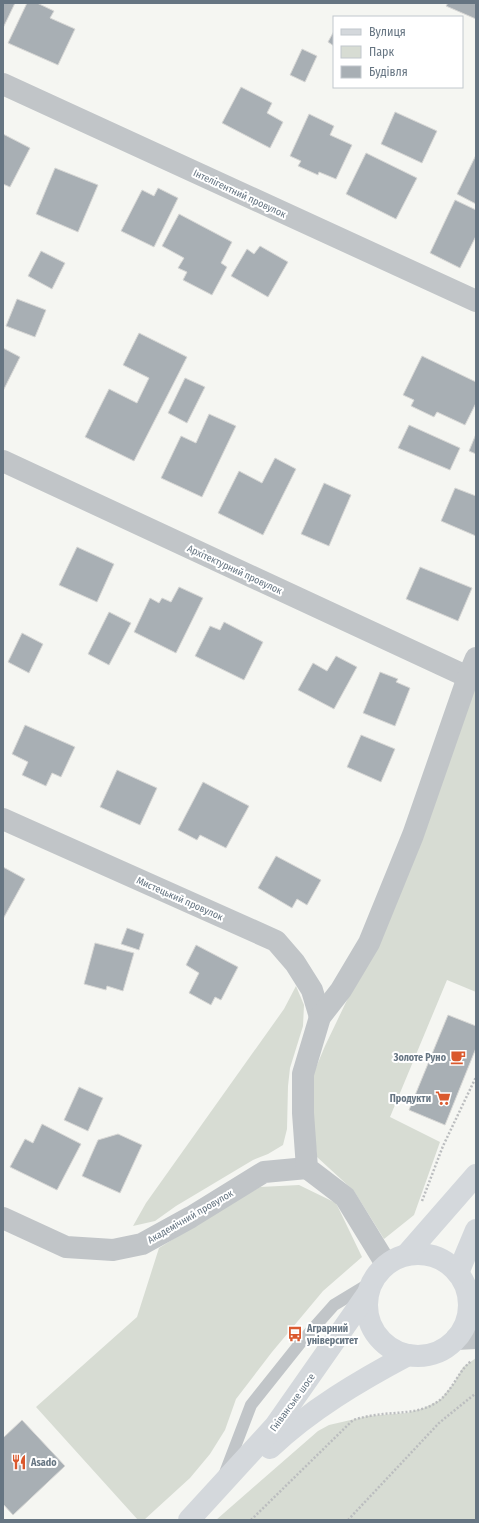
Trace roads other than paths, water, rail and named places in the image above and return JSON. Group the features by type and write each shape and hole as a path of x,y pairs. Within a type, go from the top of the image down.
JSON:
{"main road":[{"name":"Гніванське шосе","path":"407,1254 476,1175"},
{"path":"458,1272 476,1230"},
{"name":"Гніванське шосе","path":"191,1520 275,1426 386,1264 407,1254 421,1253 436,1256 448,1263 458,1272 466,1284 473,1300 465,1327 469,1345 447,1348 422,1356 408,1355 395,1351 384,1343 375,1333 369,1320 366,1307 370,1288"},
{"name":"Гніванське шосе","path":"191,1520 226,1492 284,1435 330,1400 408,1355"}],"street":[{"name":"Інтелігентний провулок","path":"3,84 476,301"},
{"name":"Архітектурний провулок","path":"3,460 472,668"},
{"path":"386,1264 345,1197 307,1168 303,1113 303,1074 320,1017 342,990 369,943 413,836 472,668"},
{"name":"Мистецький провулок","path":"3,819 276,941 294,963 312,990 320,1017"},
{"name":"Академічний провулок","path":"3,1218 66,1247 113,1250 142,1244 191,1217 264,1172 307,1168"}],"lane":[{"path":"220,1486 251,1405 302,1340 334,1306 370,1288"}],"place":[{"name":"Золоте Руно","path":"458,1057"},
{"name":"Продукти","path":"443,1098"},
{"name":"Аграрний університет","path":"295,1334"},
{"name":"Asado","path":"19,1462"}]}
